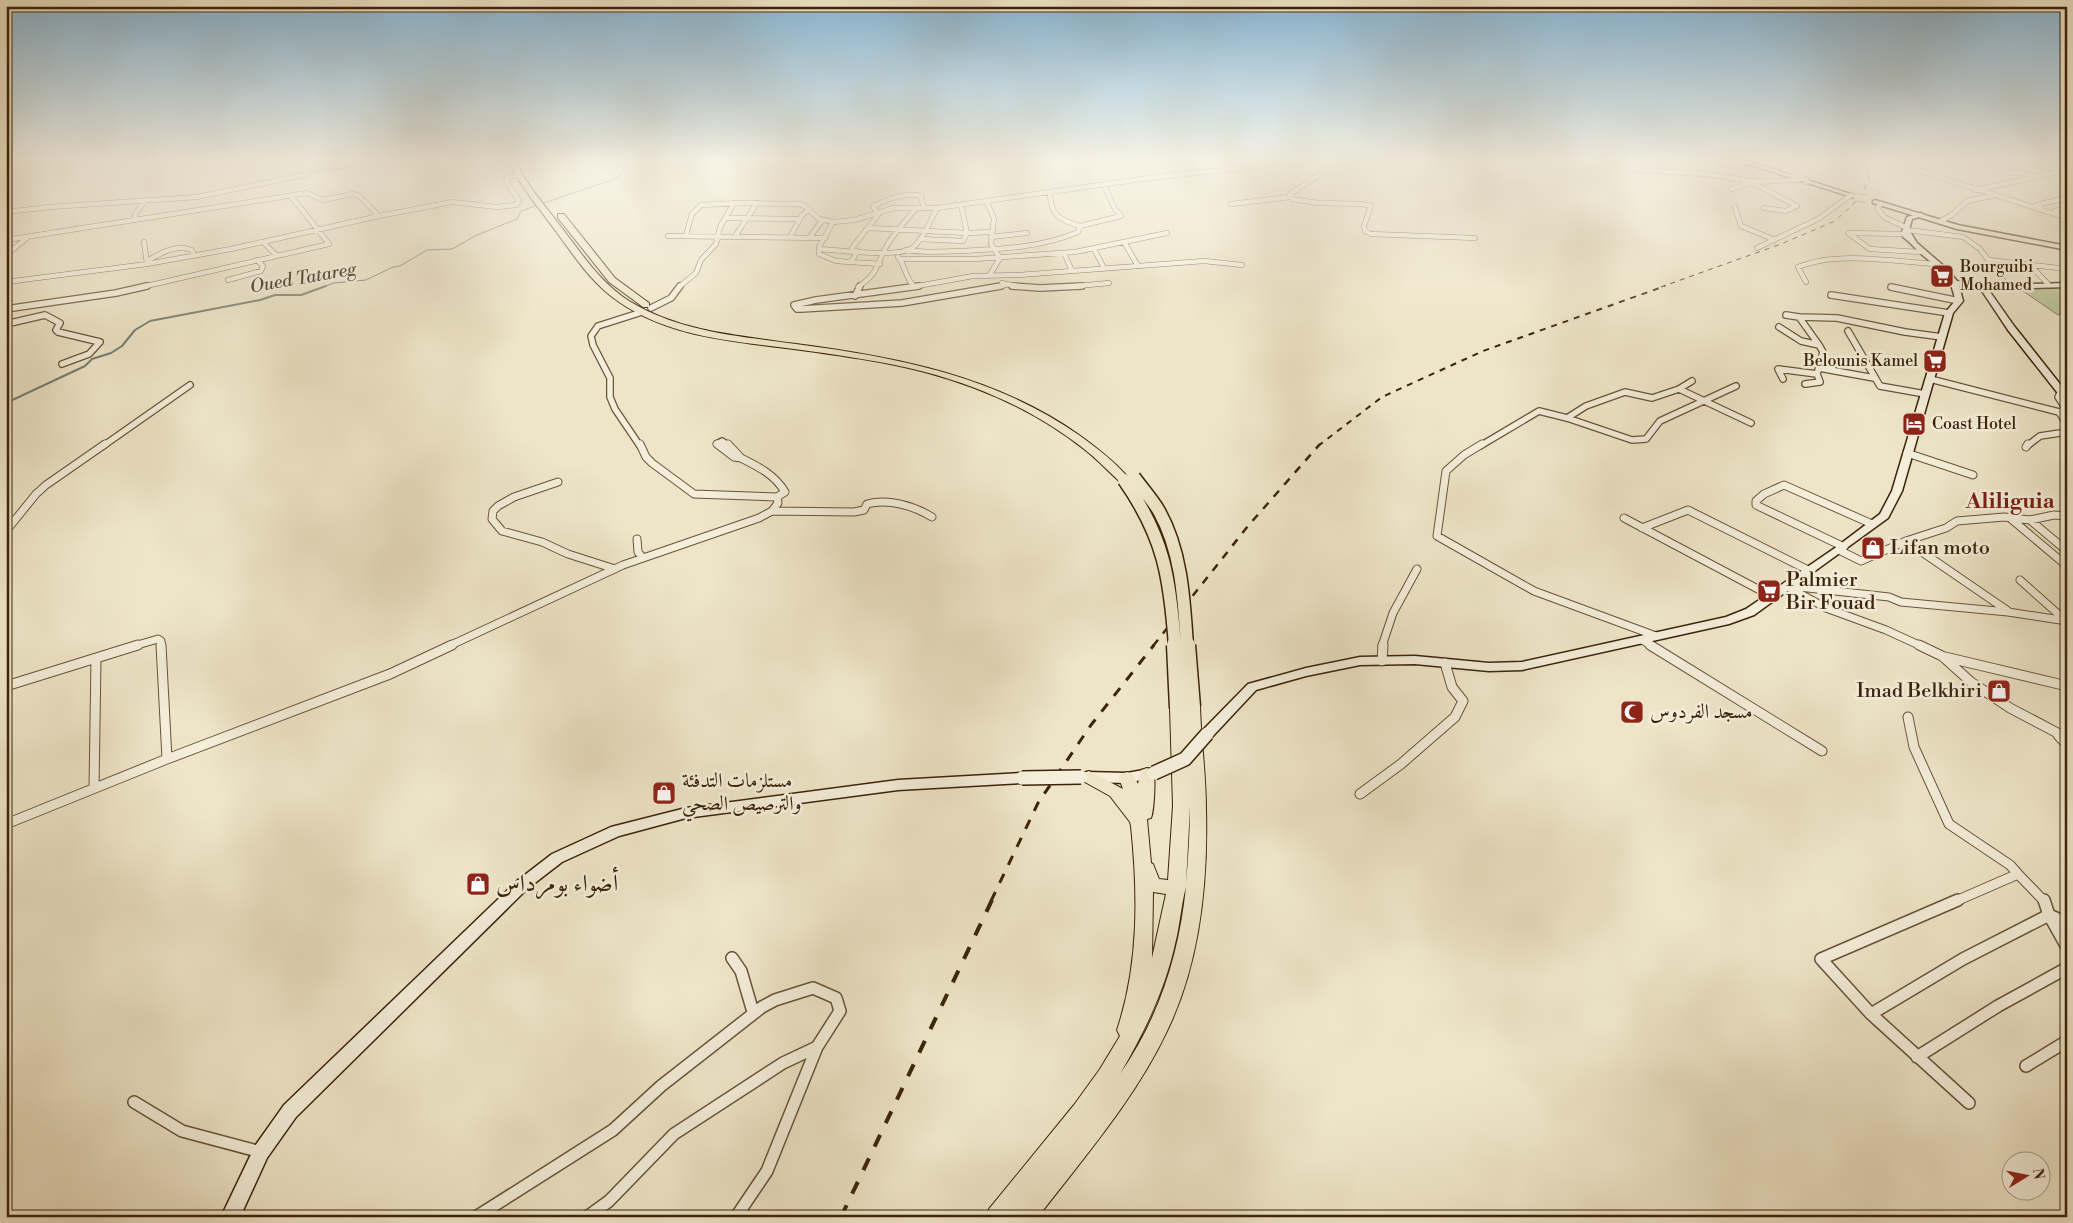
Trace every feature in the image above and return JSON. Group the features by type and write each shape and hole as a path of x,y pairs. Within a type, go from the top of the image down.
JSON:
{"highway":[{"path":"552,218 600,283 624,302 689,322 725,330 891,355 969,374 1016,393 1053,412 1098,442 1114,457 1129,478 1148,513 1163,551 1185,708 1198,842 1187,934 1172,993 1160,1024 1144,1055 1100,1118 1024,1217"},
{"path":"563,218 604,271 647,310 676,326 719,336 862,355 912,365 974,383 1019,402 1060,426 1129,478"},
{"path":"998,1217 1108,1075 1126,1046 1154,987 1171,931 1177,886 1182,810 1185,708"},
{"path":"1151,773 1144,798 1148,876 1156,886 1165,888 1177,886"},
{"path":"1085,777 1102,782 1116,792 1140,822"},
{"path":"1108,1075 1131,1017 1144,960 1146,923 1140,822 1136,801 1127,778"}],"main road":[{"path":"230,1217 261,1152 290,1111 522,884 557,858 616,831 686,813 898,785 1022,778 1127,778 1172,767 1190,757 1207,734 1252,687 1306,672 1360,661 1415,660 1489,667 1522,666 1729,620 1750,612 1842,548 1884,516 1897,491 1949,313 1959,301 1959,291 1950,274 1914,243 1907,227 1900,218"},
{"path":"1907,227 1917,218"},
{"path":"1927,218 1966,229 2067,248"},
{"path":"1907,227 1908,240 1954,282 1983,287 2067,285"},
{"path":"1983,287 2011,328 2067,398"}],"street":[{"path":"6,240 147,218"},
{"path":"6,309 26,304 108,294 330,243 308,218"},
{"path":"6,282 194,256 370,218"},
{"path":"686,235 690,218"},
{"path":"726,218 720,227 716,244 701,260 696,273 682,283 672,298 647,310 598,326 592,336 593,345 610,378 610,397 615,409 636,437 646,457 673,480 694,494 777,497 785,492 777,480 769,473 741,458"},
{"path":"736,235 747,218"},
{"path":"751,218 799,219 790,237"},
{"path":"819,218 822,221 833,222 855,218"},
{"path":"854,250 875,218"},
{"path":"853,307 853,296 858,287 872,277 880,264 885,250 909,218"},
{"path":"893,253 915,246 932,218"},
{"path":"920,239 958,242 963,240 967,233 964,218"},
{"path":"993,218 991,244 1000,258"},
{"path":"1061,218 1080,226 1112,218"},
{"path":"1367,218 1364,226 1365,231 1371,234 1475,238"},
{"path":"1738,218 1741,226 1775,240"},
{"path":"1757,248 1819,218"},
{"path":"1889,218 1907,227"},
{"path":"1938,221 1945,218"},
{"path":"809,238 822,221"},
{"path":"818,249 833,222"},
{"path":"906,250 929,252 1027,247 1078,232 1080,226"},
{"path":"1920,252 1870,249 1848,233 1907,227 1962,237 1980,249 2008,287"},
{"path":"869,228 992,234 1027,233"},
{"path":"900,259 1000,258 1064,253 1094,249 1167,233"},
{"path":"668,236 736,235 825,238"},
{"path":"6,256 28,237"},
{"path":"144,242 147,262"},
{"path":"262,242 277,256"},
{"path":"1124,242 1138,266"},
{"path":"147,262 164,251 184,247 192,250 194,256"},
{"path":"818,249 885,250 893,253 900,259 906,278 914,287"},
{"path":"818,249 822,256 832,260 880,264"},
{"path":"1094,249 1104,268"},
{"path":"848,262 857,251 854,250"},
{"path":"1890,250 1901,261"},
{"path":"926,260 929,252"},
{"path":"1064,253 1072,271"},
{"path":"989,276 1000,258"},
{"path":"1806,282 1798,268 1805,262 1848,259 1933,264"},
{"path":"228,280 261,271 262,266 257,260"},
{"path":"1989,260 2067,270"},
{"path":"1006,284 908,302 801,310 796,309 794,305 816,300 914,287 978,276 1204,261 1242,265"},
{"path":"2030,265 2048,284"},
{"path":"978,276 1006,284 1043,287 1109,284"},
{"path":"1891,287 1959,301"},
{"path":"1832,295 1949,313"},
{"path":"6,324 45,314 60,323 56,330 58,332 100,342 94,351 62,364"},
{"path":"1786,314 1800,317 1816,315 1846,318 1902,331 1942,337"},
{"path":"1800,317 1823,352 1818,371 1820,382 1806,384"},
{"path":"1778,328 1801,341 1819,345"},
{"path":"1848,331 1868,362 1874,378 1880,386 1925,394"},
{"path":"1782,379 1778,369 1818,371 1874,378"},
{"path":"1930,379 2059,412 2066,409 2058,397 2061,391"},
{"path":"1567,418 1586,406 1625,392 1652,398 1679,389 1692,381"},
{"path":"6,531 36,494 46,485 190,385"},
{"path":"1656,636 1534,591 1437,536 1446,471 1464,455 1539,411 1567,418 1632,440 1646,439 1660,421 1736,386"},
{"path":"1679,389 1752,423"},
{"path":"2059,412 2067,425"},
{"path":"2026,447 2032,439 2038,436 2067,432"},
{"path":"1907,453 1973,475"},
{"path":"558,482 516,496 501,504 493,511 492,519 502,530 542,542 568,554 615,569"},
{"path":"1872,524 1784,485 1764,494 1756,501 1756,505 1842,548 1860,561 1946,528 1957,521 2004,517 2030,520 2054,515 2067,516"},
{"path":"6,824 167,759 390,674 615,569 759,518 772,511 778,504 777,497"},
{"path":"772,511 854,512 864,510 867,504 870,503 905,504 917,508 932,517"},
{"path":"1642,528 1688,510 1808,570"},
{"path":"1624,518 1771,596"},
{"path":"2010,518 2067,566"},
{"path":"2030,520 2067,551"},
{"path":"638,539 638,552 643,558"},
{"path":"1906,542 1949,568 2008,612"},
{"path":"1382,661 1380,646 1386,627 1417,568"},
{"path":"2020,580 2066,621"},
{"path":"1786,586 1889,597 1913,604 2008,612 2066,621"},
{"path":"1786,586 1826,608 1886,630 1942,656 2067,686"},
{"path":"6,686 158,639 161,641 167,759"},
{"path":"1642,640 1822,751"},
{"path":"1942,656 1971,682 2010,708 2067,738"},
{"path":"94,788 96,659"},
{"path":"1360,794 1401,764 1455,717 1463,701 1452,686 1446,663"},
{"path":"1908,717 1914,747 1949,824 2010,865 2043,898 2049,915 2067,947"},
{"path":"2056,731 2067,745"},
{"path":"1969,1103 1871,1014 1821,959 2018,874"},
{"path":"2049,915 2067,923"},
{"path":"1871,1014 1963,959 2049,915"},
{"path":"732,958 741,971 753,1012"},
{"path":"1917,1057 1998,1006 2067,968"},
{"path":"476,1217 613,1130 661,1086 753,1012 775,1000 812,988 836,998 840,1011 816,1047 767,1171 736,1217"},
{"path":"2026,1066 2067,1041"},
{"path":"587,1217 609,1201 674,1134 783,1063 816,1047"},
{"path":"134,1102 182,1131 261,1152"}],"green space":[{"path":"2067,286 2067,305 2062,306 2065,312 2058,315 2017,287"}],"waterway":[{"name":"Oued Tatareg","path":"323,287 334,283 366,280 393,267 400,266 427,250 452,249 477,235 517,218"},
{"name":"Oued Tatareg","path":"6,403 85,366 92,359 111,353 122,346 135,330 150,321 260,300 275,295 301,295 326,286"}],"railway":[{"path":"1661,287 1781,244 1838,218"},
{"path":"1319,445 1382,397 1483,351 1665,286"},
{"path":"1153,646 1248,526 1319,445"},
{"path":"991,901 1038,803 1091,725 1154,645"},
{"path":"841,1217 992,900"}],"place":[{"name":"Bourguibi Mohamed","path":"1942,276"},
{"name":"Belounis Kamel","path":"1935,361"},
{"name":"Coast Hotel","path":"1914,424"},
{"name":"Lifan moto","path":"1873,548"},
{"name":"Palmier Bir Fouad","path":"1769,591"},
{"name":"Imad Belkhiri","path":"1999,691"},
{"name":"مسجد الفردوس","path":"1632,712"},
{"name":"مستلزمات التدفئة والترصيص الصحي","path":"664,793"},
{"name":"أضواء بومرداس","path":"478,884"}],"district":[{"name":"Aliliguia","path":"2010,501"}]}
